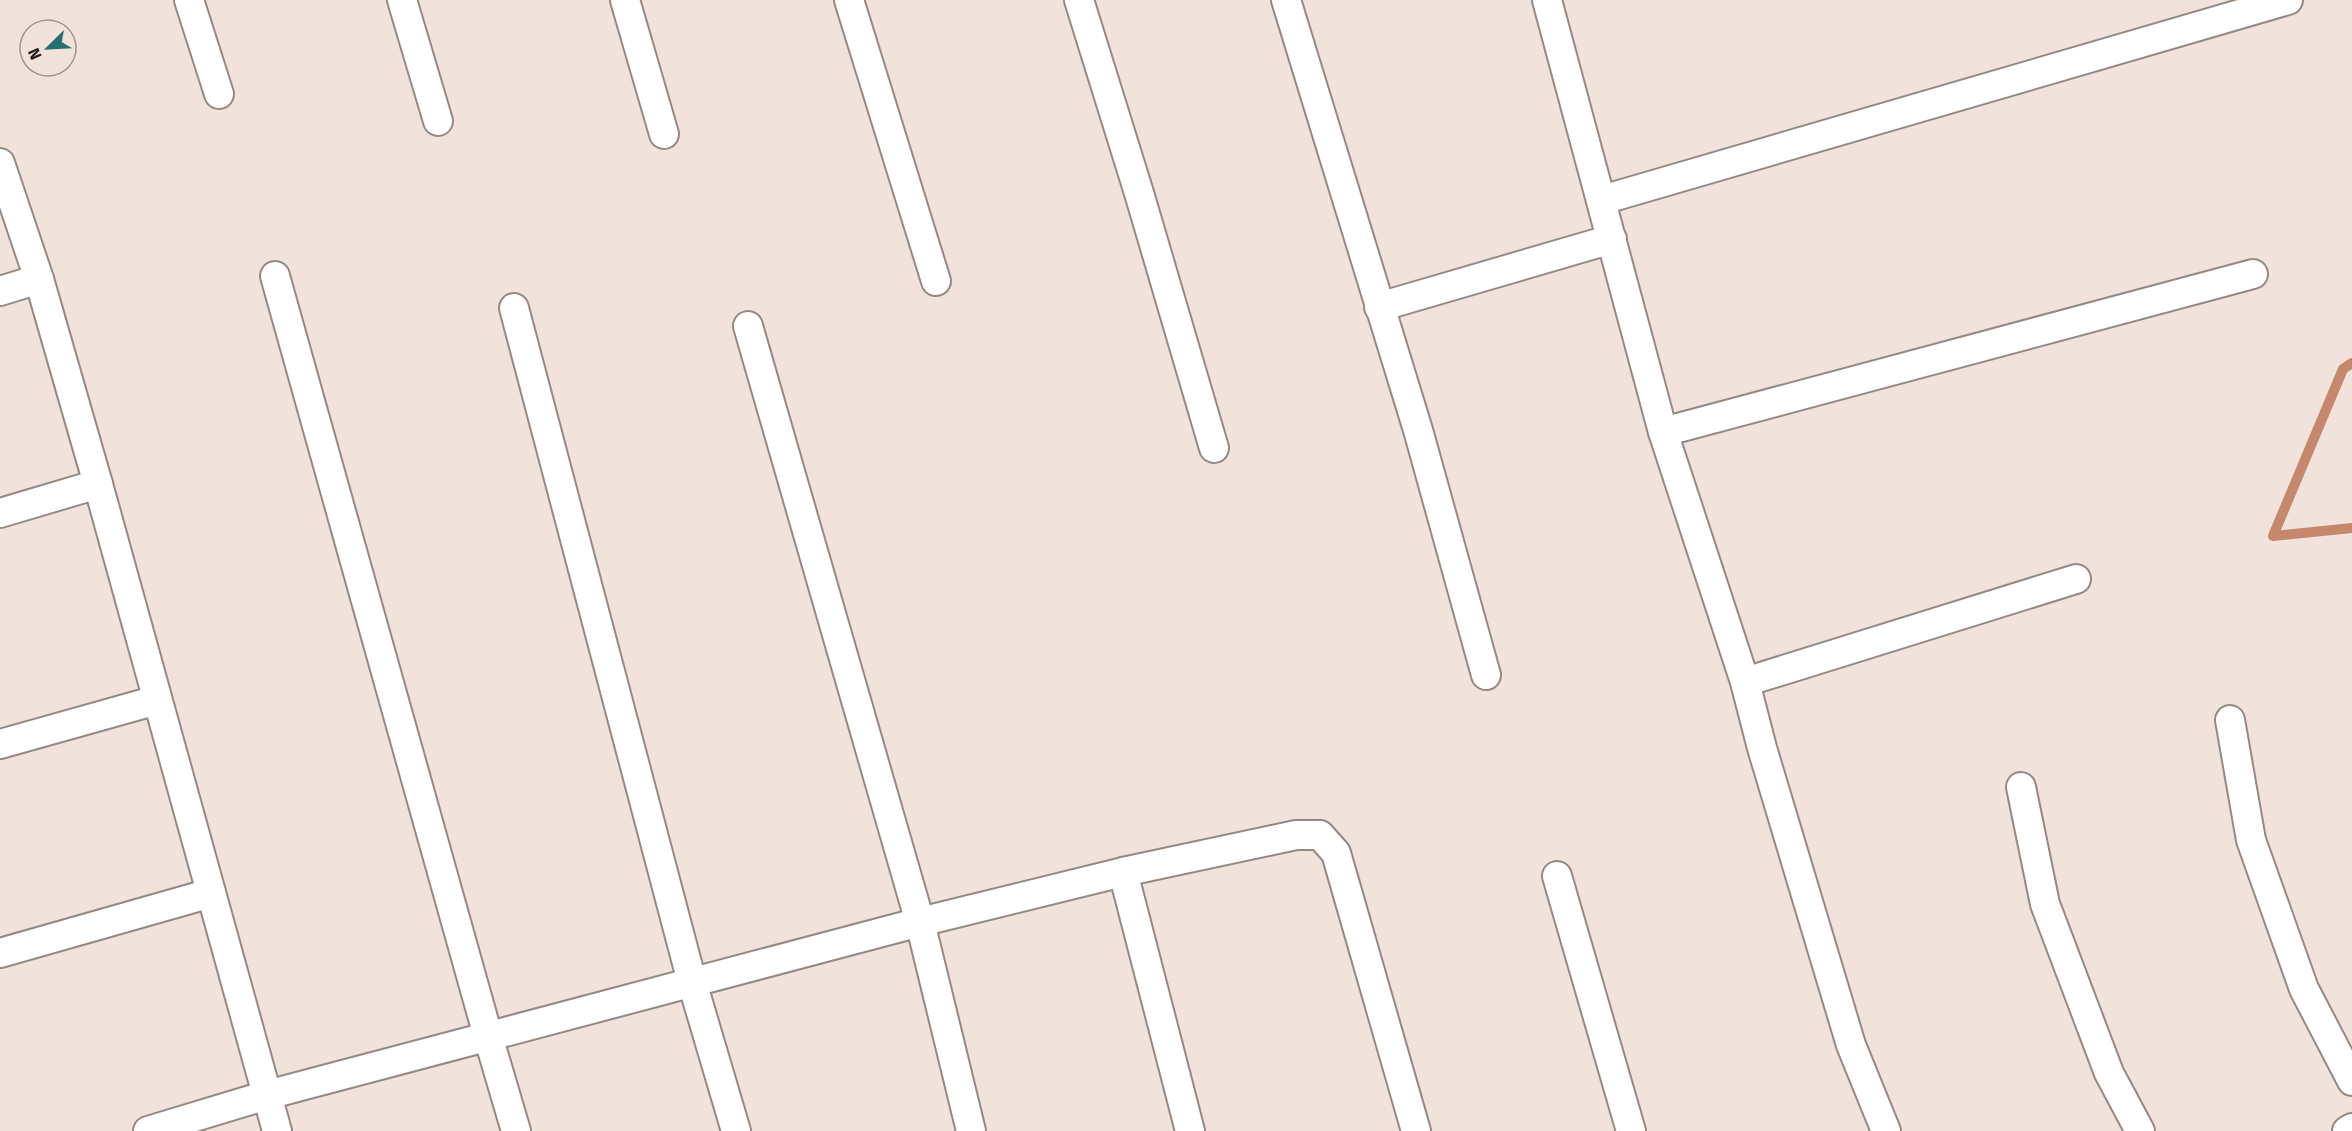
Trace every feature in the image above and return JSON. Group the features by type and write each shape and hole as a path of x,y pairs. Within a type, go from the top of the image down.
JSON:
{"street":[{"path":"189,0 219,94"},
{"path":"402,0 438,121"},
{"path":"625,0 664,134"},
{"path":"849,0 936,281"},
{"path":"1078,0 1139,193 1214,448"},
{"path":"1286,0 1418,430 1486,675"},
{"path":"1547,0 1663,432 1745,682 1762,748 1851,1045 1886,1131"},
{"path":"1602,200 2288,0"},
{"path":"0,163 39,279 98,484 277,1131"},
{"path":"1379,308 1612,239"},
{"path":"1663,432 2253,274"},
{"path":"275,276 516,1131"},
{"path":"0,277 39,279"},
{"path":"0,291 39,279"},
{"path":"514,308 692,982 736,1131"},
{"path":"748,326 920,922 971,1131"},
{"path":"0,513 98,484"},
{"path":"1745,682 2076,579"},
{"path":"0,744 157,700"},
{"path":"2230,720 2251,840 2304,989 2352,1081"},
{"path":"2021,787 2044,904 2109,1073 2140,1131"},
{"path":"148,1131 267,1095 920,922 1123,872 1296,835 1320,835 1336,853 1416,1131"},
{"path":"1123,872 1190,1131"},
{"path":"1557,876 1631,1131"},
{"path":"0,953 211,893"},
{"path":"2347,1131 2352,1128"}],"waterway":[{"path":"2352,363 2343,369 2273,536 2352,528"}]}
